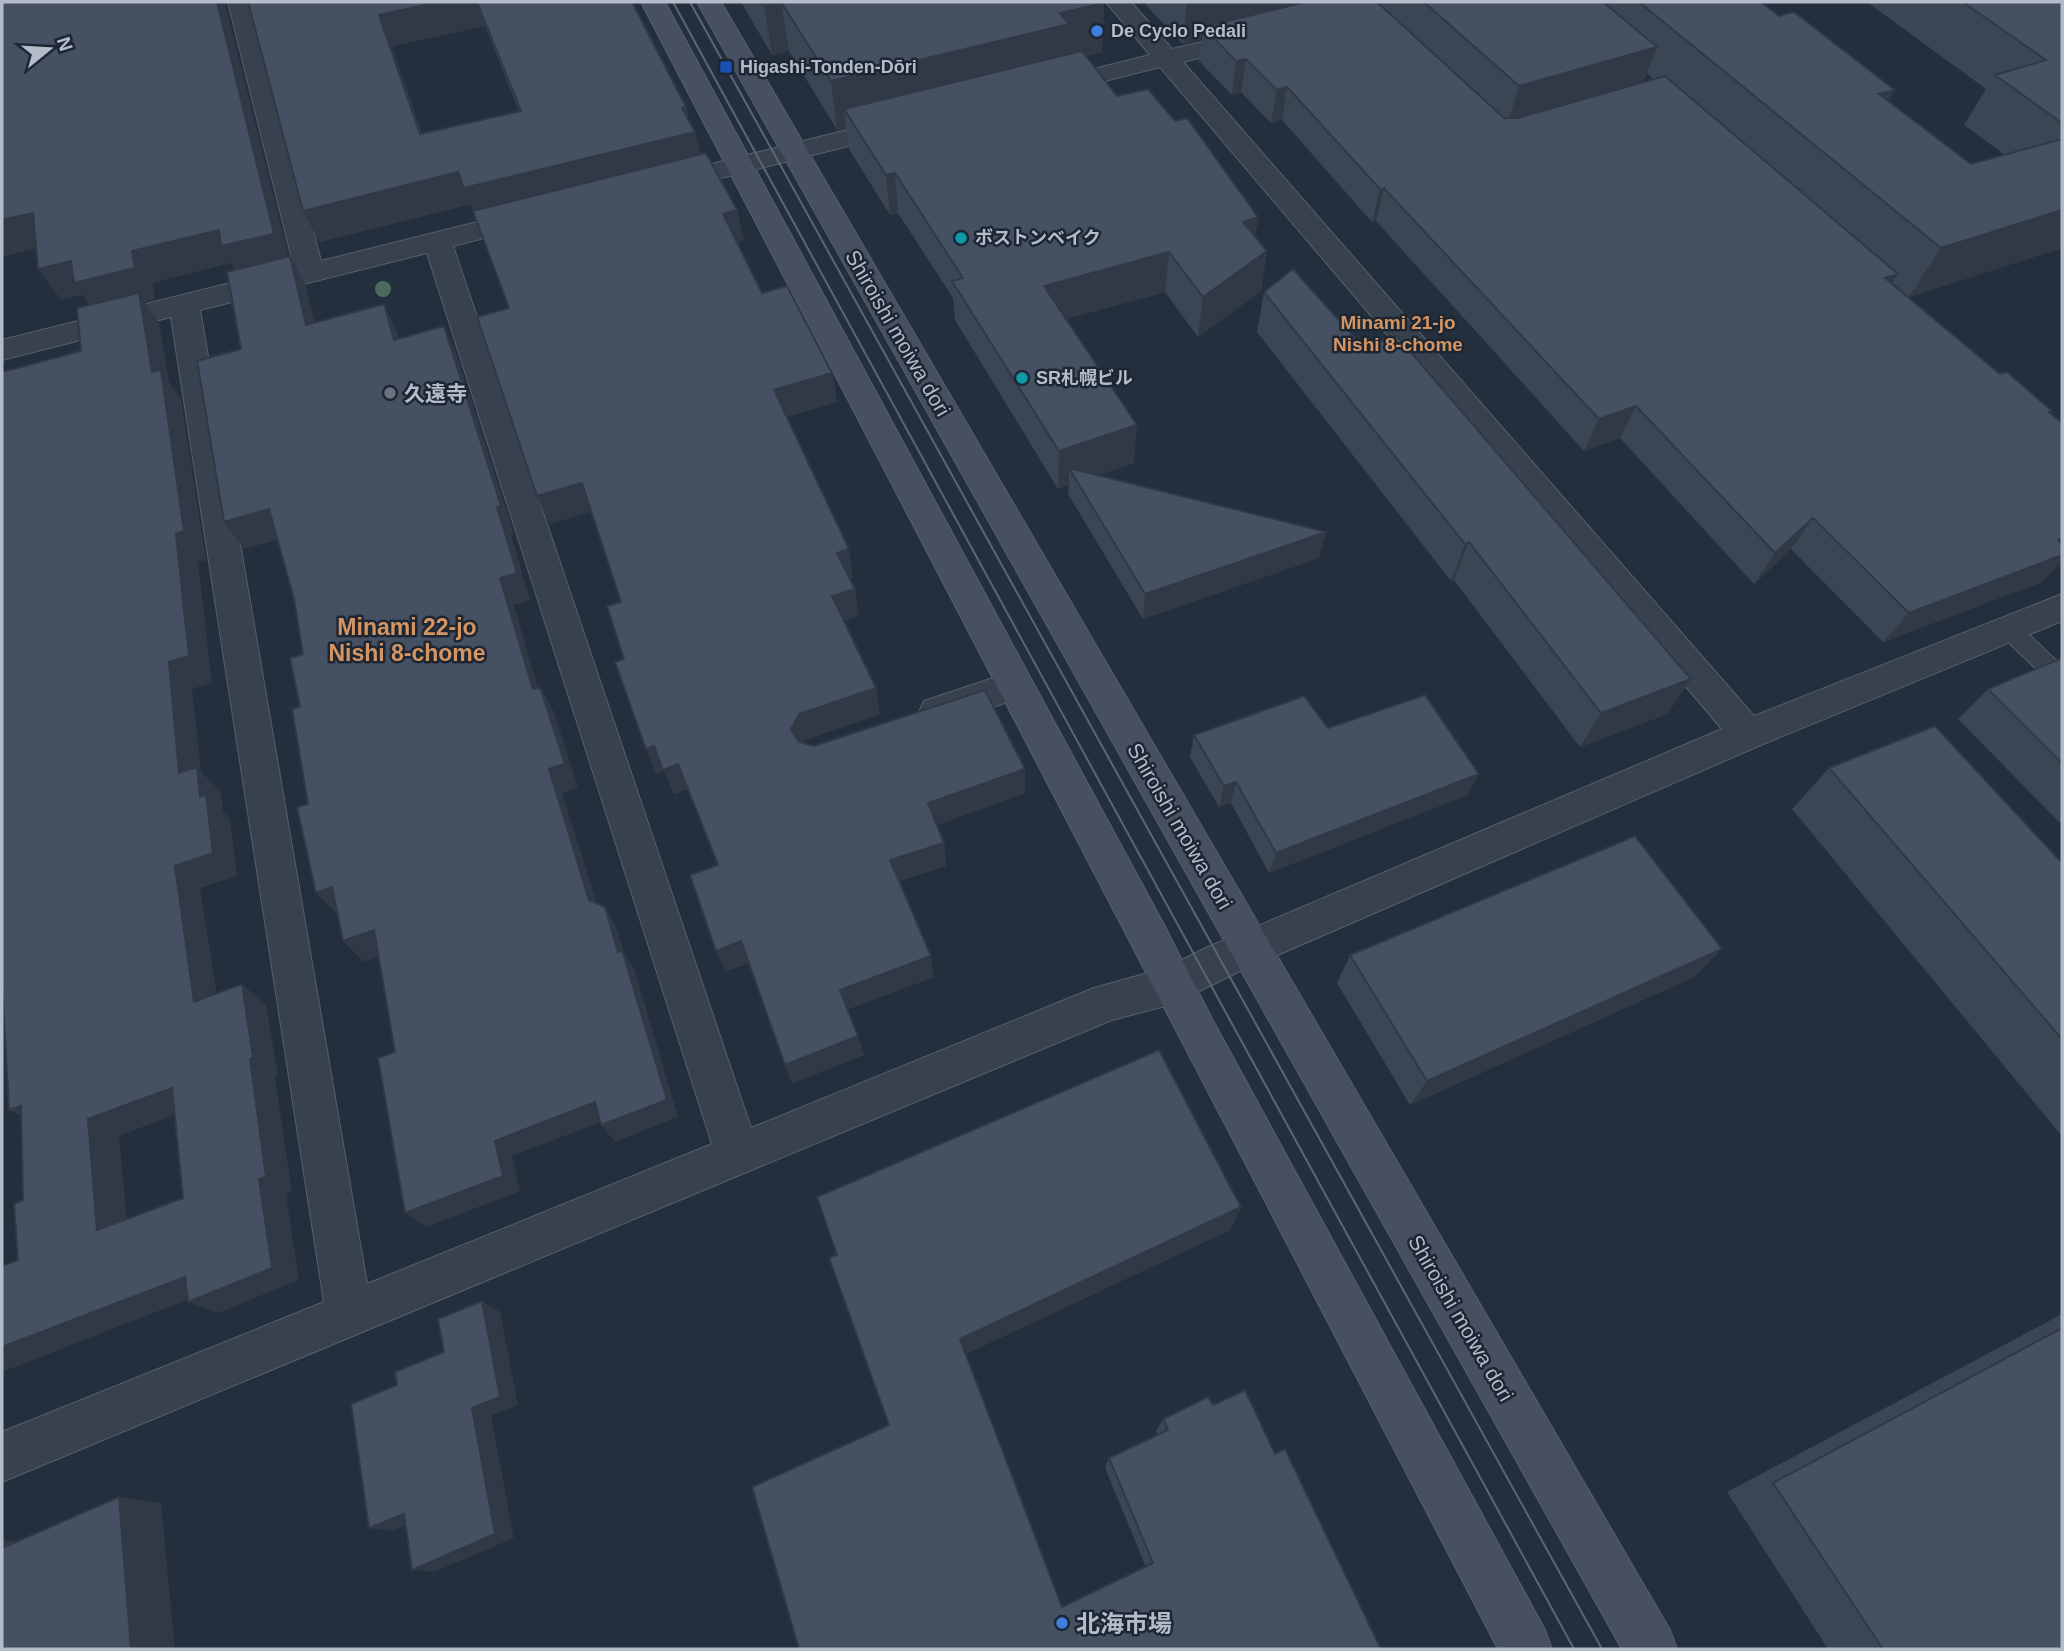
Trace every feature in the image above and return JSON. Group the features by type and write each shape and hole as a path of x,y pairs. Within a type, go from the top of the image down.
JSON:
{"main road":[{"path":"653,2 1526,1649"},
{"name":"Shiroishi moiwa dori","path":"709,2 1651,1649"}],"street":[{"path":"240,2 310,273"},
{"path":"1118,2 1748,734"},
{"path":"1022,94 1275,31"},
{"path":"636,191 918,120"},
{"path":"2,349 556,211"},
{"path":"437,241 738,1156"},
{"path":"184,304 349,1314"},
{"path":"2,1457 1109,1002 1172,985 1250,948 1748,734 2062,607"},
{"path":"910,722 1014,685"}],"lane":[{"path":"2009,629 2062,680"}],"building":[{"path":"2,2 217,2 274,234 221,246 219,230 132,251 135,268 74,283 71,261 38,269 33,213 2,220"},
{"path":"248,2 439,2 379,15 420,134 521,111 477,2 632,2 686,107 682,108 695,132 464,188 458,172 303,211"},
{"path":"761,2 781,2 764,6"},
{"path":"781,2 1104,3 1060,13 1069,24 831,81"},
{"path":"1306,2 1377,2 1504,118 1518,118 1665,76 1898,274 1885,278 2000,374 2007,372 2062,423 2062,538 2058,540 2062,544 2062,555 1909,613 1813,518 1775,553 1636,406 1599,419 1287,87 1277,90 1246,59 1236,61 1203,27"},
{"path":"1424,2 1603,2 1657,47 1519,86"},
{"path":"1639,2 1761,2 1779,16 1794,12 1895,90 1879,94 1971,164 2062,139 2062,210 1941,248"},
{"path":"1963,2 2062,4 2062,123 1995,75 2046,60"},
{"path":"1082,51 1117,96 1148,89 1175,121 1187,118 1258,217 1243,222 1267,251 1203,297 1169,252 1044,286 1137,425 1059,451 952,281 963,278 895,173 886,175 844,109"},
{"path":"706,153 737,210 723,214 762,293 787,286 832,373 774,390 849,549 837,553 855,589 832,596 876,688 799,714 791,729 799,742 814,746 985,690 1025,769 928,803 944,843 890,860 931,956 840,990 858,1036 785,1065 741,941 716,951 690,875 718,865 678,764 663,770 654,746 646,749 615,662 624,659 607,606 621,602 582,483 537,496 477,317 509,308 473,211"},
{"path":"290,256 306,325 384,304 394,340 444,326 501,506 497,507 517,573 500,578 533,689 540,687 565,764 549,769 589,900 605,907 618,952 622,950 667,1100 601,1125 595,1102 495,1141 503,1176 405,1213 378,1058 395,1052 374,930 343,941 332,887 316,893 297,807 308,804 292,709 300,707 290,658 303,654 294,599 269,509 224,522 197,361 241,349 227,272"},
{"path":"1293,269 1362,346 1397,336 1691,679 1601,713 1469,542 1465,544 1264,292"},
{"path":"139,293 152,372 161,370 184,531 176,534 189,656 169,662 179,773 197,767 200,797 206,794 213,853 175,866 194,1002 242,984 266,1177 259,1179 272,1268 188,1302 185,1277 2,1347 2,1266 18,1260 14,1204 23,1200 21,1106 9,1110 2,981 2,372 81,351 77,308","holes":["172,1088 183,1198 97,1230 88,1119"]},
{"path":"1069,468 1326,532 1145,594"},
{"path":"2062,658 2062,763 1988,689"},
{"path":"1425,695 1479,774 1276,853 1236,782 1224,786 1194,735 1304,696 1328,728"},
{"path":"1935,726 2062,863 2062,1039 1829,768"},
{"path":"1635,836 1722,949 1427,1081 1350,955"},
{"path":"1159,1050 1241,1207 960,1339 1062,1607 1153,1563 1109,1458 1168,1430 1163,1419 1208,1397 1213,1405 1245,1390 1275,1454 1285,1449 1381,1649 799,1649 752,1487 889,1425 829,1258 837,1255 817,1197"},
{"path":"482,1301 500,1397 472,1408 495,1534 412,1570 404,1514 369,1528 351,1404 397,1385 395,1372 444,1352 438,1319"},
{"path":"2062,1328 2062,1649 1883,1649 1773,1483"},
{"path":"119,1497 131,1649 2,1649 2,1548"}],"tram line":[{"path":"673,2 1574,1649"},
{"path":"690,2 1602,1649"}],"place":[{"name":"De Cyclo Pedali","path":"1097,31"},
{"name":"Higashi-Tonden-Dōri","path":"726,67"},
{"name":"ボストンベイク","path":"961,238"},
{"name":"SR札幌ビル","path":"1022,378"},
{"name":"久遠寺","path":"390,393"},
{"name":"北海市場","path":"1062,1623"}],"district":[{"name":"Minami 21-jo Nishi 8-chome","path":"1398,333"},
{"name":"Minami 22-jo Nishi 8-chome","path":"407,640"}]}
